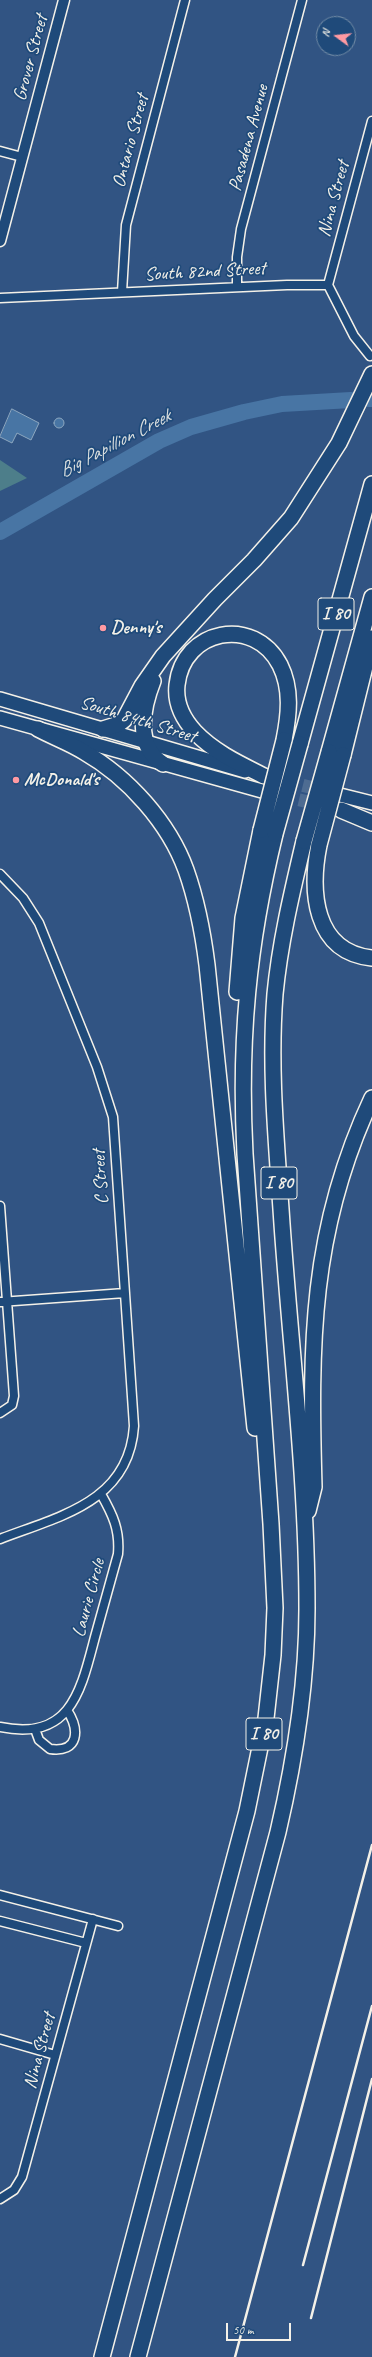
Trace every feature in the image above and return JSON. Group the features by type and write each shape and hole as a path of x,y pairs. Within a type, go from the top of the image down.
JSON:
{"highway":[{"path":"103,728 119,724 124,720 152,669 175,642 285,526 330,459 352,420 372,374"},
{"name":"I 80","path":"102,2357 255,1781 270,1687 275,1608 271,1524 245,1154 243,1092 245,1008 250,958 261,896 276,834 372,484"},
{"name":"I 80","path":"138,2357 288,1786 299,1720 306,1651 307,1609 304,1527 277,1156 273,1047 280,954 288,907 312,843 336,753 372,597"},
{"path":"243,1092 237,1018 237,981 243,918 261,830 284,740 289,711 288,691 280,666 274,655 264,645 240,634 227,633 214,637 193,650 180,669 177,690 178,701 187,722 210,745 233,760 265,776"},
{"path":"336,753 372,638"},
{"path":"163,764 150,753 146,741 144,719 148,695 157,674 175,642"},
{"path":"38,729 89,755 119,777 136,794 150,810 174,847 185,869 193,894 207,965 229,1194 275,1608"},
{"path":"339,810 372,823"},
{"path":"312,843 314,890 324,926 334,939 347,950 372,958"},
{"path":"304,1527 314,1487 313,1339 322,1249 341,1177 372,1098"}],"main road":[{"name":"South 84th Street","path":"0,699 265,776"},
{"name":"South 84th Street","path":"0,718 262,791"},
{"path":"340,795 372,803"},
{"path":"339,810 372,818"}],"street":[{"name":"Grover Street","path":"0,241 64,0"},
{"name":"Ontario Street","path":"122,292 126,225 185,0"},
{"name":"Pasadena Avenue","path":"237,287 237,257 241,228 302,0"},
{"name":"Nina Street","path":"328,285 372,121"},
{"path":"0,152 22,157"},
{"path":"328,285 354,336 370,356"},
{"name":"South 82nd Street","path":"0,298 237,287 328,285"},
{"name":"C Street","path":"0,874 23,898 40,923 109,1101 114,1124 134,1435 123,1468 101,1494 83,1506 0,1539"},
{"path":"0,1206 3,1302 13,1402 9,1409 0,1413"},
{"path":"3,1302 125,1293"},
{"name":"Laurie Circle","path":"0,1727 35,1729 50,1723 68,1710 83,1682 118,1554 118,1528 101,1494"},
{"path":"35,1729 39,1740 50,1749 64,1749 69,1746 76,1734 76,1726 68,1710"},
{"path":"0,1895 118,1926"},
{"name":"Nina Street","path":"0,2199 14,2190 22,2177 92,1919"},
{"path":"0,1921 86,1943"},
{"path":"0,2039 55,2055"}],"green space":[{"path":"0,460 27,478 0,491"}],"water":[{"path":"12,409 39,423 31,440 17,433 12,443 0,437"},
{"path":"59,418 64,423 59,428 54,423"}],"waterway":[{"name":"Big Papillion Creek","path":"0,532 159,441 191,427 244,412 282,404 351,400"}],"tunnel":[{"path":"266,776 329,792"},
{"path":"262,791 325,806"}],"railway":[{"path":"235,2357 372,1845"},
{"path":"303,2265 372,2006"},
{"path":"311,2318 372,2079"}],"place":[{"name":"Denny's","path":"103,628"},
{"name":"McDonald's","path":"16,780"}]}
